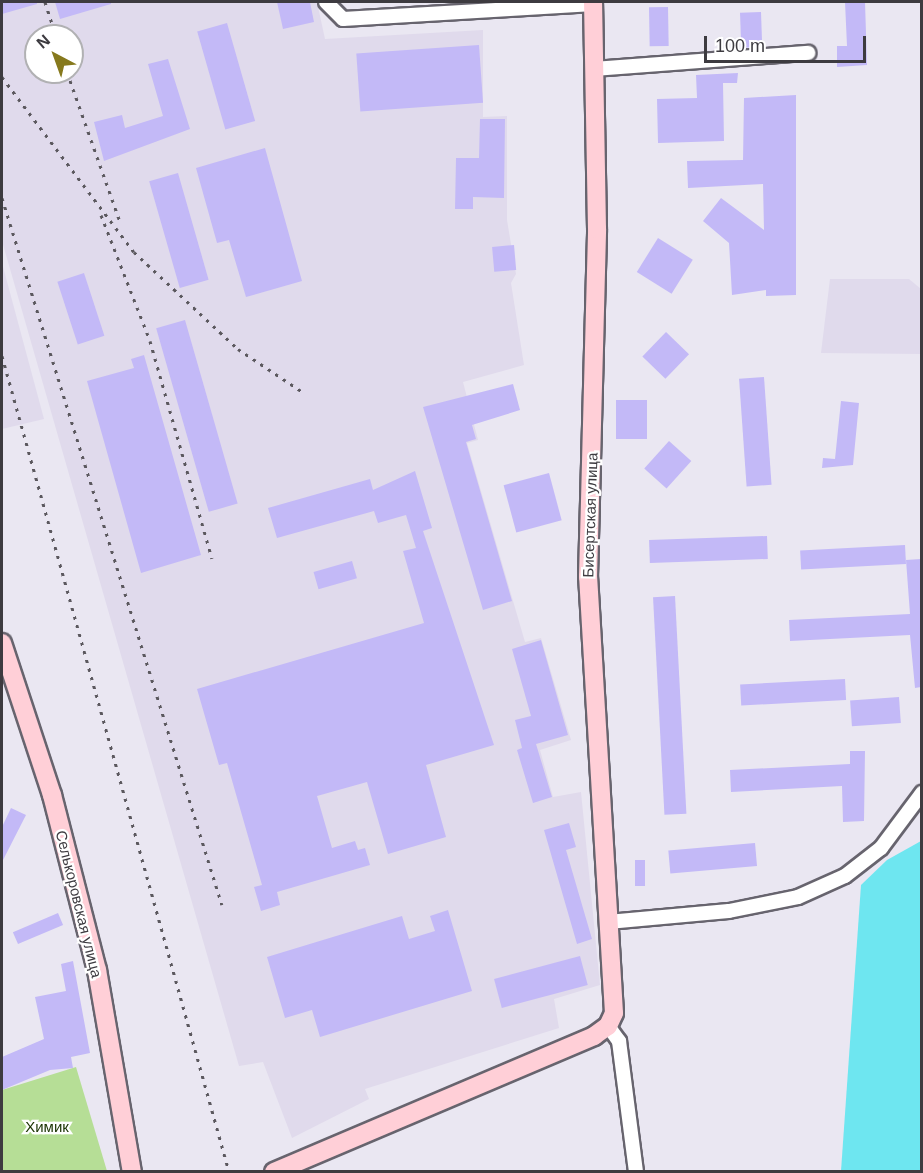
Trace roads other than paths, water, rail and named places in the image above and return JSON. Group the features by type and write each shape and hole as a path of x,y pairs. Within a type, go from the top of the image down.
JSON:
{"main road":[{"name":"Бисертская улица","path":"594,3 597,229 588,577 608,922 615,998 608,1026"},
{"name":"Селькоровская улица","path":"2,642 52,795 97,970 132,1172"},
{"path":"274,1172 594,1036 608,1026"}],"street":[{"path":"326,2 343,19 460,6 594,3"},
{"path":"594,69 808,53"},
{"path":"608,922 729,911 798,897 845,876 881,848 921,793"},
{"path":"608,1026 620,1041 636,1172"}],"water":[{"path":"921,841 921,1171 841,1171 861,885 887,860"}],"railway":[{"path":"45,2 52,24"},
{"path":"2,77 134,252 238,349 304,393"},
{"path":"71,84 120,222"},
{"path":"2,198 222,905"},
{"path":"101,215 150,341 212,558"},
{"path":"2,356 229,1172"}],"park label":[{"name":"Химик","path":"47,1127"}]}
